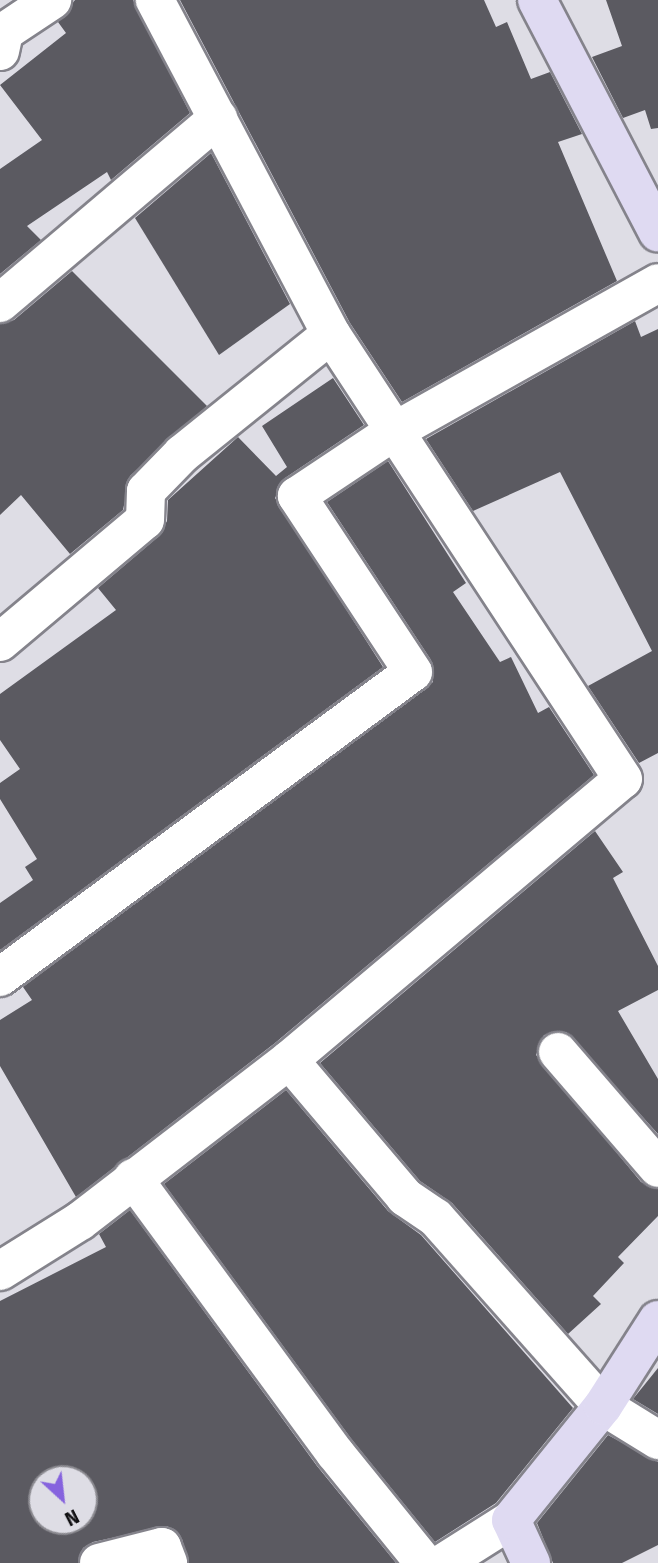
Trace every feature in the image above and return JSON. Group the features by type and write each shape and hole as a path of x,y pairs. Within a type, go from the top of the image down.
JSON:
{"street":[{"path":"0,51 4,32 52,0"},
{"path":"0,1271 80,1221 289,1060 623,779 331,334 155,0"},
{"path":"537,0 658,232"},
{"path":"0,303 218,118"},
{"path":"0,977 413,671 297,496 393,432 658,283"},
{"path":"0,642 145,520 146,491 182,454 331,334"},
{"path":"558,1052 658,1168"},
{"path":"289,1060 404,1197 436,1218 603,1406 658,1440"},
{"path":"133,1178 335,1453 424,1563"},
{"path":"443,1563 511,1520 603,1406 658,1320"},
{"path":"511,1520 531,1563"},
{"path":"99,1563 162,1546 168,1563"}],"building":[{"path":"75,0 133,0 190,113 111,180 107,172 27,226 41,240 0,274 0,169 42,140 0,85 66,33 58,22"},
{"path":"180,0 484,0 496,27 507,22 531,79 550,72 582,134 558,142 617,281 402,402 350,323"},
{"path":"606,0 658,0 658,128 651,129 645,110 623,118 592,57 622,46"},
{"path":"211,153 290,304 219,355 135,218"},
{"path":"72,271 207,406 130,476 123,510 70,554 21,495 0,515 0,324 14,320"},
{"path":"635,321 641,337 658,329 658,753 639,763 588,686 652,651 560,472 473,511 426,439"},
{"path":"333,378 364,425 285,478 275,498 383,667 0,950 0,903 33,880 25,867 37,859 0,799 0,783 20,769 0,740 0,694 116,610 98,588 159,536 167,521 168,500 238,437 276,476 287,467 262,426"},
{"path":"388,461 466,583 453,592 500,662 511,657 538,713 549,707 594,775 275,1043 76,1197 0,1066 0,1020 32,1000 23,987 433,682 431,660 327,502"},
{"path":"595,831 623,872 613,878 658,966 658,990 618,1011 658,1079 658,1134 566,1032 544,1035 536,1055 641,1182 658,1189 658,1216 618,1257 624,1263 593,1296 601,1304 568,1334 452,1203 420,1181 320,1063"},
{"path":"286,1090 388,1211 421,1235 573,1408 496,1503 435,1542 352,1440 164,1184"},
{"path":"130,1210 317,1466 396,1563 189,1563 182,1539 167,1526 93,1542 83,1548 78,1563 0,1563 0,1301 106,1247 99,1234"},
{"path":"658,1368 658,1414 633,1399"},
{"path":"608,1435 658,1462 658,1545 622,1563 553,1563 537,1523"}]}
